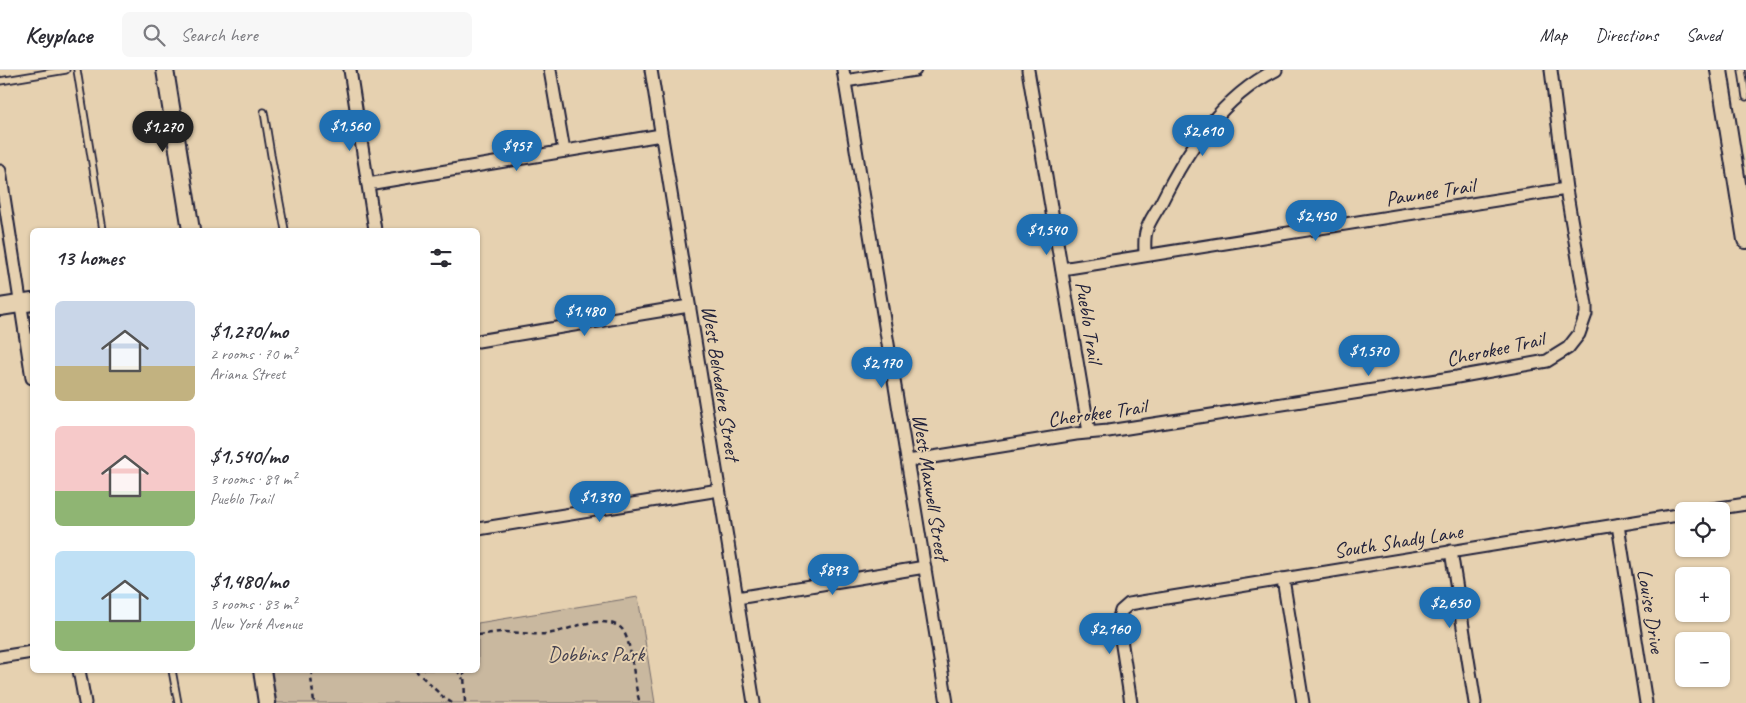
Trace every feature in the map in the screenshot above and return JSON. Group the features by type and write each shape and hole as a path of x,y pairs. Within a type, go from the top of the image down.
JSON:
{"street":[{"path":"165,70 192,228"},
{"path":"350,70 375,228"},
{"path":"550,70 564,151"},
{"name":"West Belvedere Street","path":"651,70 754,703"},
{"path":"844,76 915,70"},
{"name":"Pueblo Trail","path":"1028,70 1089,432"},
{"path":"1145,255 1146,232 1171,183 1205,129 1224,108 1257,81 1276,70"},
{"name":"Cherokee Trail","path":"908,461 1547,361 1568,348 1579,334 1586,314 1566,189 1551,70"},
{"path":"1719,70 1742,196 1746,240"},
{"name":"West Maxwell Street","path":"844,76 947,703"},
{"path":"368,184 661,135"},
{"path":"0,172 27,303 30,348"},
{"name":"Pawnee Trail","path":"1062,269 1566,189"},
{"path":"0,308 27,303"},
{"path":"480,341 689,306"},
{"path":"480,529 719,490"},
{"path":"1730,506 1746,504"},
{"name":"South Shady Lane","path":"1131,703 1118,620 1121,611 1128,604 1675,516"},
{"name":"Louise Drive","path":"1618,525 1646,703"},
{"path":"1451,551 1475,703"},
{"path":"737,598 925,568"},
{"path":"1283,579 1303,703"},
{"path":"0,658 30,652"},
{"path":"79,673 84,703"},
{"path":"262,673 267,703"}],"lane":[{"path":"0,81 66,70"},
{"path":"77,70 103,228"},
{"path":"1742,70 1746,97"},
{"path":"264,112 285,228"},
{"path":"173,673 178,703"}],"path":[{"path":"480,635 504,632 544,634 565,631 590,622 616,625 622,629 629,644 635,690 640,703"},
{"path":"313,673 311,677 314,703"},
{"path":"418,673 443,698 452,703"},
{"path":"459,673 464,679"},
{"path":"464,673 465,703"}],"green space":[{"name":"Dobbins Park","path":"638,597 655,703 277,703 272,673 480,673 480,623"}]}
